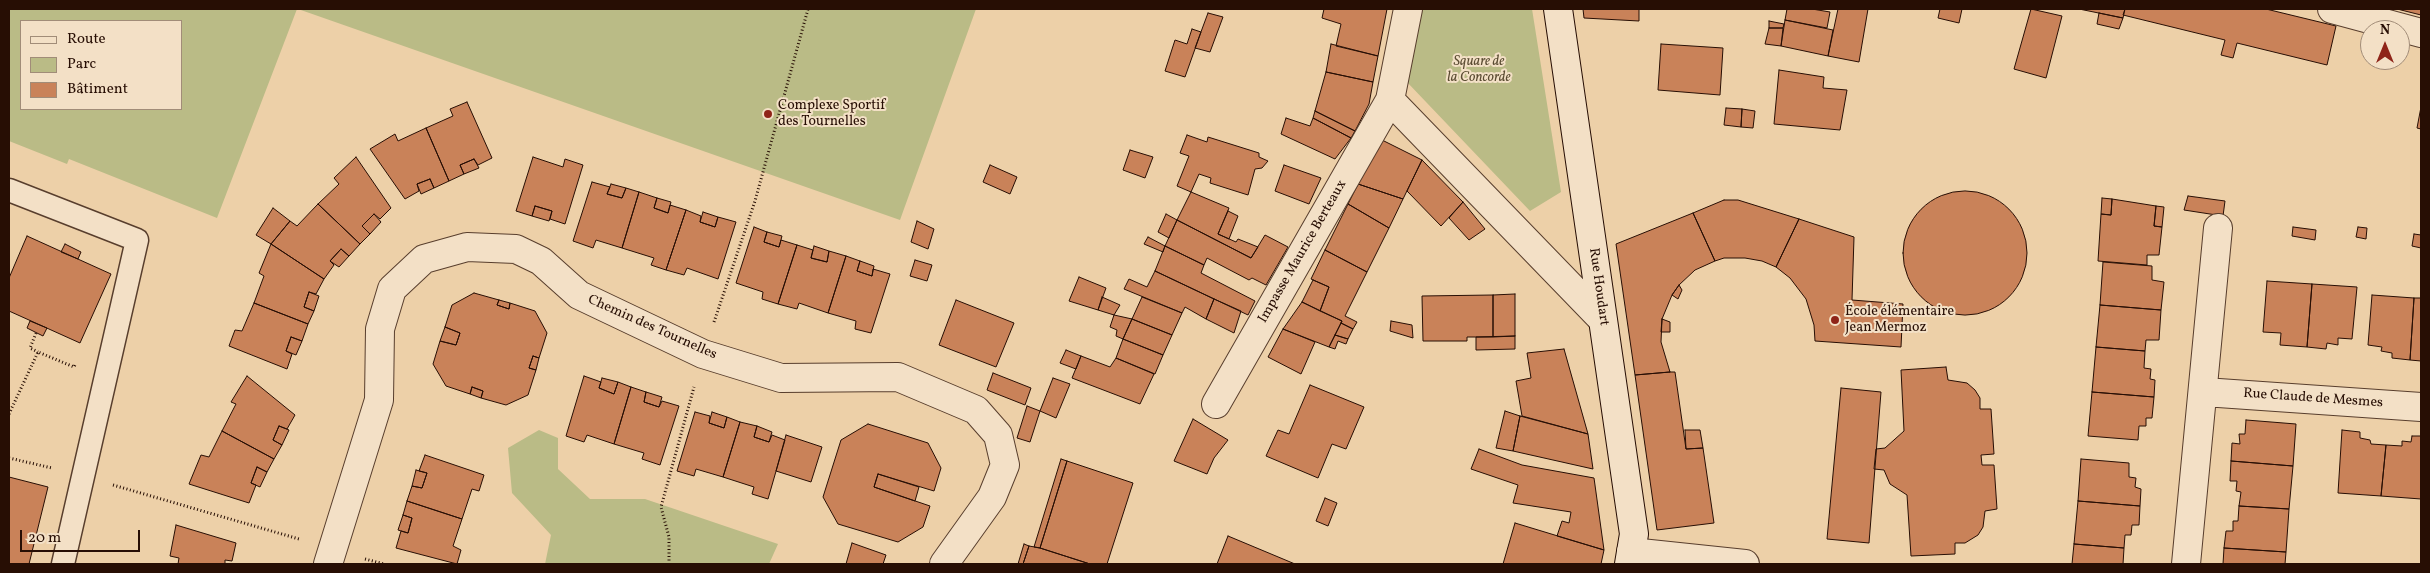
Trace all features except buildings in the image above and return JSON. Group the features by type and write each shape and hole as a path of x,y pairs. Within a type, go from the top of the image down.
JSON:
{"street":[{"path":"1408,9 1390,100 1602,319"},
{"name":"Rue Houdart","path":"1558,9 1634,534 1630,558"},
{"path":"2332,9 2421,33"},
{"name":"Impasse Maurice Berteaux","path":"1216,404 1390,100"},
{"path":"2186,564 2204,392 2218,228"},
{"name":"Chemin des Tournelles","path":"330,556 379,400 380,329 392,289 424,259 467,247 516,249 541,261 579,295 704,354 781,378 898,377 976,410 998,435 1005,466 992,497 944,564"},
{"name":"Rue Claude de Mesmes","path":"2204,392 2421,407"},
{"path":"1630,558 1746,564"}],"lane":[{"path":"9,190 137,240 63,564"}],"path":[{"path":"669,564 669,536 661,507 704,354 755,201 808,9"},
{"path":"36,333 30,348 74,367 83,346 111,356"},
{"path":"9,414 38,352"},
{"path":"9,458 84,477 330,556 384,564"}],"green space":[{"path":"9,9 297,9 217,218 69,159 67,164 9,141"},
{"name":"Complexe Sportif des Tournelles","path":"298,9 976,9 900,220"},
{"name":"Square de la Concorde","path":"1420,9 1532,9 1561,192 1530,211 1406,81"},
{"path":"539,430 558,438 558,469 590,499 645,499 778,544 769,564 545,564 551,535 512,493 508,448"}],"place":[{"name":"Complexe Sportif des Tournelles","path":"768,114"},
{"name":"École élémentaire Jean Mermoz","path":"1835,320"}]}
